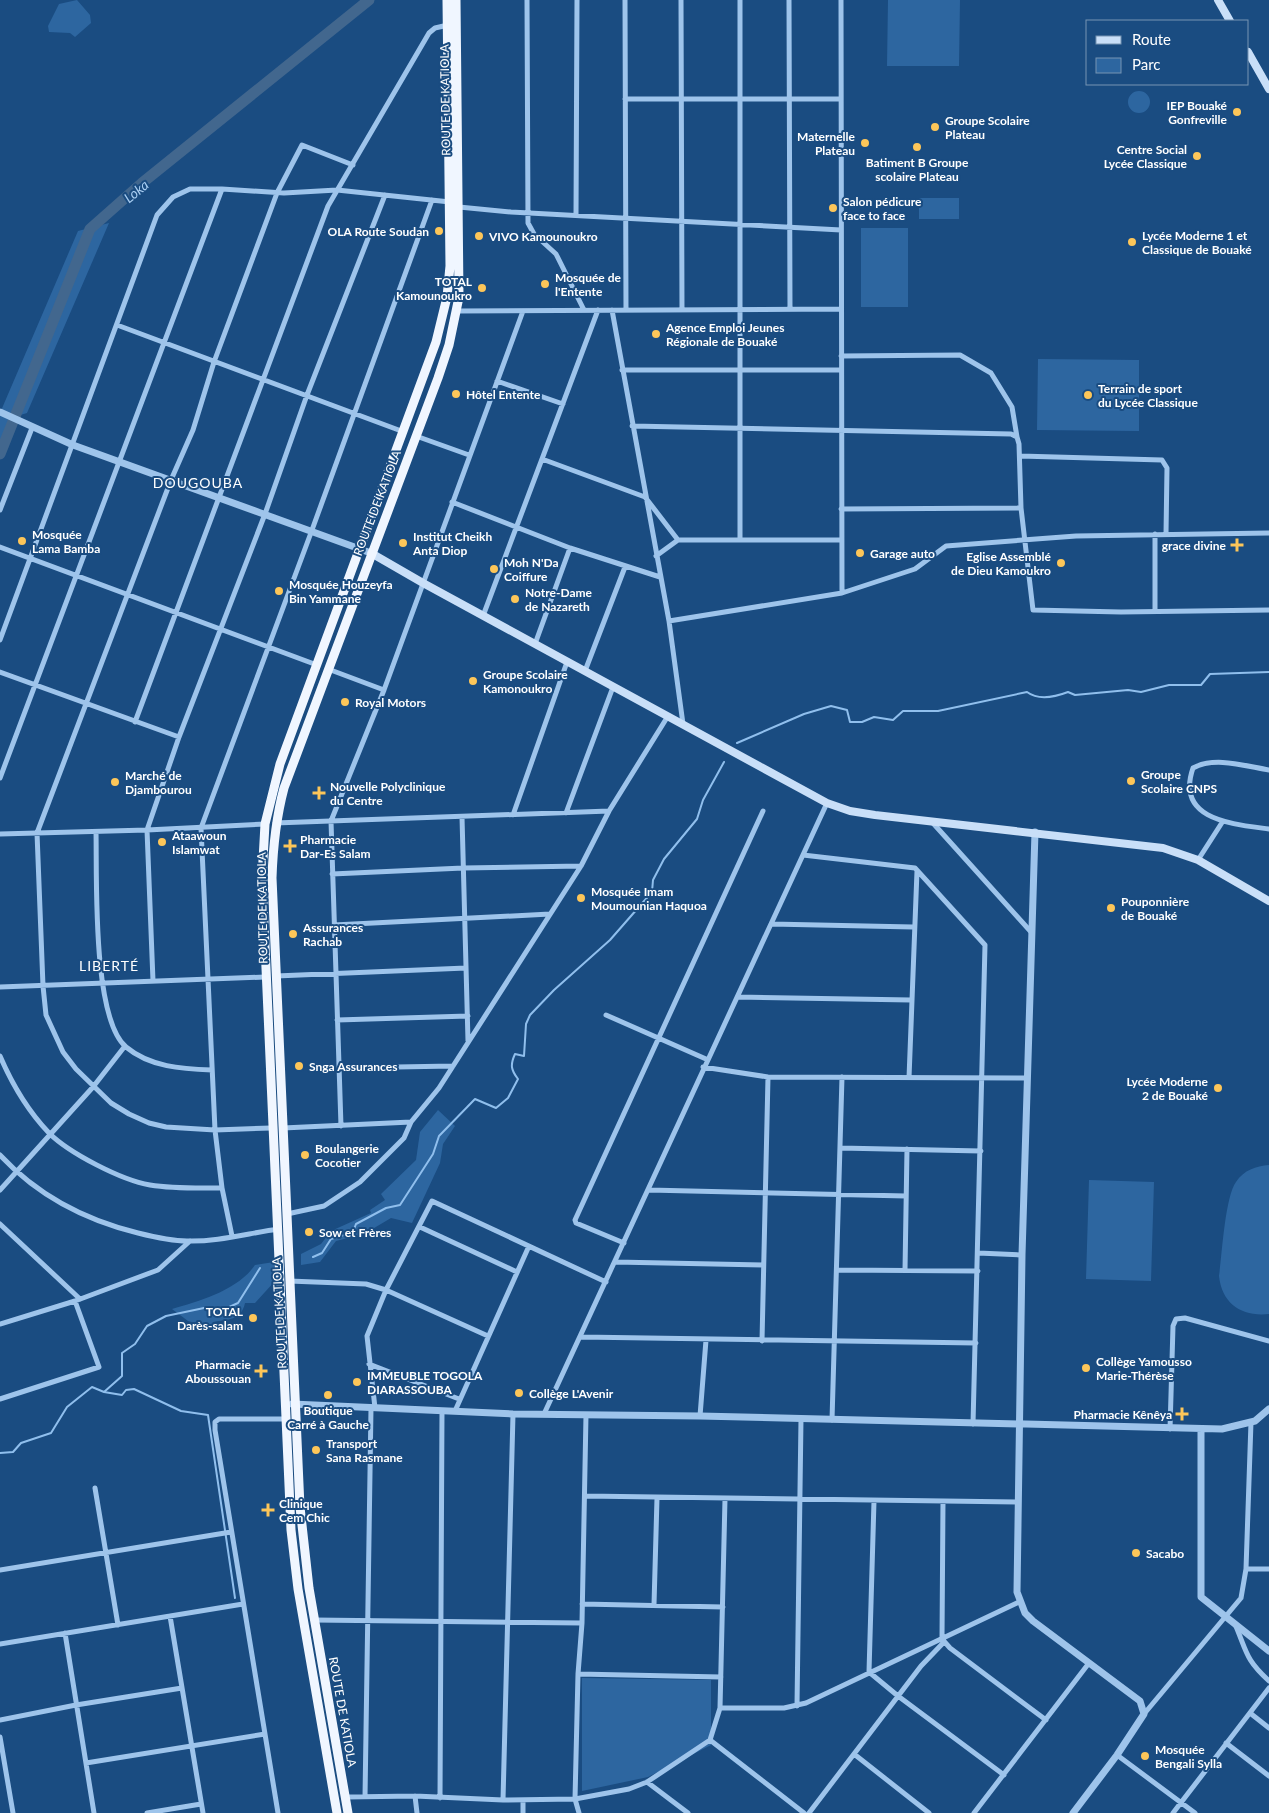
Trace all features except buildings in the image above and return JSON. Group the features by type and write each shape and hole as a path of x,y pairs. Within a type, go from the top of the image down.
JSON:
{"highway":[{"name":"ROUTE DE KATIOLA","path":"337,1813 294,1555 284,1419 265,977 262,878 265,824 280,764 362,549 404,432 436,342 447,298 450,266 448,0"},
{"name":"ROUTE DE KATIOLA","path":"348,1813 314,1620 304,1554 300,1508 286,1228 287,1214 272,878 275,823 284,788 446,353 457,311 460,274 456,0"}],"main road":[{"path":"1218,0 1229,20"},
{"path":"1249,54 1269,89"},
{"path":"371,553 827,803 850,811 931,822 1148,845 1182,853 1198,860 1269,901"}],"street":[{"path":"527,0 527,212 530,229 556,254 584,310"},
{"path":"576,215 577,0"},
{"path":"624,0 626,310"},
{"path":"681,0 682,310"},
{"path":"740,0 740,540"},
{"path":"789,0 790,309"},
{"path":"841,0 842,593"},
{"path":"135,722 221,497 328,206 429,33 435,28 448,25"},
{"path":"625,100 841,99"},
{"path":"271,1128 215,1130 166,1127 149,1123 111,1103 63,1052 52,1032 46,1015 43,986 37,833 171,480 193,430 214,362 277,193 302,145 353,165"},
{"path":"0,640 156,215 166,204 183,191 222,189 277,193 338,190 450,202"},
{"path":"0,778 222,189"},
{"path":"152,981 147,830 179,737 266,514 307,395 385,195"},
{"path":"232,1236 222,1188 215,1130 201,828 432,200"},
{"path":"459,206 527,212 841,230"},
{"path":"457,311 841,309"},
{"path":"483,616 598,310"},
{"path":"612,310 669,621 682,724"},
{"path":"341,1126 331,821 384,690 468,455 523,311"},
{"path":"117,325 404,432"},
{"path":"841,356 960,355 991,373 1012,407 1020,456 1020,508 1033,610 1269,610"},
{"path":"622,370 841,370"},
{"path":"497,381 563,404"},
{"path":"0,412 73,445 221,497 371,553"},
{"path":"632,426 1011,434 1017,438"},
{"path":"0,510 32,428"},
{"path":"416,436 468,455"},
{"path":"1020,456 1162,460 1167,468 1166,534"},
{"path":"542,459 646,497 678,540"},
{"path":"452,502 570,548 660,577"},
{"path":"841,509 1020,508"},
{"path":"669,621 842,593 915,570 946,546 1025,538 1269,533"},
{"path":"1155,534 1155,611"},
{"path":"656,556 678,540 842,540"},
{"path":"0,547 317,665"},
{"path":"535,644 570,548"},
{"path":"585,671 625,567"},
{"path":"513,815 567,662"},
{"path":"328,668 384,690"},
{"path":"0,672 179,737"},
{"path":"566,813 614,687"},
{"path":"287,1214 324,1206 360,1182 404,1138 411,1122 453,1066 581,866 609,810 668,716"},
{"path":"1269,770 1219,762 1203,763 1193,768 1189,781 1189,795 1195,807 1223,820 1269,828"},
{"path":"544,1414 649,1190 706,1059 738,997 827,803"},
{"path":"275,823 609,810"},
{"path":"624,1243 575,1220 764,811"},
{"path":"462,817 468,1043"},
{"path":"1198,860 1223,820"},
{"path":"931,822 1032,933"},
{"path":"0,834 96,832 265,824"},
{"path":"96,832 102,983 112,1023 125,1046 150,1061 165,1066 212,1070"},
{"path":"1035,832 1026,1078 1016,1592 1019,1602 1033,1620 1140,1701 1144,1714"},
{"path":"803,855 915,868 985,945 973,1424"},
{"path":"332,874 463,868 581,866"},
{"path":"909,1078 913,927 917,871"},
{"path":"334,925 465,920 550,914"},
{"path":"771,924 913,927"},
{"path":"276,976 466,968"},
{"path":"0,987 265,977"},
{"path":"738,997 911,1000"},
{"path":"606,1015 706,1059"},
{"path":"337,1020 468,1016"},
{"path":"0,1190 93,1086 125,1046"},
{"path":"0,1056 25,1104 50,1134 88,1160 131,1180 174,1188 222,1188"},
{"path":"340,1068 453,1066"},
{"path":"703,1067 768,1077 1026,1078"},
{"path":"762,1341 768,1077"},
{"path":"832,1420 842,1077"},
{"path":"283,1128 411,1122"},
{"path":"840,1148 981,1150"},
{"path":"905,1270 907,1149"},
{"path":"0,1155 16,1172 47,1195 75,1212 113,1226 168,1239 190,1241 286,1228"},
{"path":"649,1190 906,1196"},
{"path":"365,1797 367,1619 373,1408 367,1336 386,1290 433,1200 606,1282"},
{"path":"0,1224 77,1300 99,1367 0,1399"},
{"path":"420,1226 517,1272"},
{"path":"0,1324 77,1300 158,1270 190,1241"},
{"path":"455,1411 529,1246"},
{"path":"978,1253 1022,1254"},
{"path":"615,1262 763,1265"},
{"path":"837,1270 978,1271"},
{"path":"289,1281 356,1282 386,1290 488,1336"},
{"path":"1170,1429 1173,1326 1176,1319 1185,1318 1269,1341"},
{"path":"581,1337 976,1343"},
{"path":"700,1416 706,1340"},
{"path":"369,1364 459,1399"},
{"path":"284,1404 513,1414 700,1416 1170,1429 1236,1427 1251,1422 1269,1409"},
{"path":"440,1798 439,1620 442,1411"},
{"path":"503,1800 513,1414"},
{"path":"579,1813 575,1799 578,1674 582,1624 586,1416"},
{"path":"278,1813 231,1532 215,1422 219,1419 284,1419"},
{"path":"797,1706 798,1499 801,1419"},
{"path":"1073,1813 1117,1755 1144,1714 1241,1598 1246,1569 1251,1422"},
{"path":"1201,1429 1201,1597 1269,1651"},
{"path":"95,1488 118,1625"},
{"path":"585,1496 1017,1502"},
{"path":"654,1605 657,1498"},
{"path":"346,1797 415,1796 503,1800 575,1799 629,1789 647,1782 710,1740 720,1708 725,1499"},
{"path":"869,1672 874,1501"},
{"path":"809,1813 921,1666 943,1641 943,1502"},
{"path":"0,1570 231,1532"},
{"path":"1246,1569 1269,1569"},
{"path":"720,1708 784,1708 797,1706 869,1672 943,1641 1019,1602"},
{"path":"0,1644 243,1604"},
{"path":"582,1604 723,1607"},
{"path":"170,1616 202,1813"},
{"path":"314,1620 439,1620 582,1624"},
{"path":"1234,1622 1246,1656 1255,1668 1269,1681"},
{"path":"65,1634 94,1813"},
{"path":"943,1641 1046,1720"},
{"path":"974,1813 1089,1663"},
{"path":"869,1672 1004,1776"},
{"path":"578,1674 721,1677"},
{"path":"0,1720 76,1704 182,1688"},
{"path":"1173,1813 1269,1688"},
{"path":"1250,1713 1269,1728"},
{"path":"86,1763 265,1734"},
{"path":"0,1737 13,1813"},
{"path":"710,1740 804,1813"},
{"path":"1226,1743 1269,1776"},
{"path":"854,1754 929,1813"},
{"path":"1117,1755 1195,1813"},
{"path":"647,1782 688,1813"},
{"path":"415,1796 417,1813"},
{"path":"522,1813 523,1800"},
{"path":"147,1813 201,1804"}],"green space":[{"path":"77,0 90,15 91,23 75,37 70,33 49,32 48,26 59,4"},
{"path":"888,0 960,0 959,66 887,66"},
{"path":"1139,91 1147,94 1150,102 1147,110 1139,113 1131,110 1128,102 1131,94"},
{"path":"919,198 959,198 959,219 919,219"},
{"path":"109,223 27,413 17,416 0,458 0,413 78,231"},
{"path":"861,228 908,228 908,307 861,307"},
{"name":"Terrain de sport du Lycée Classique","path":"1038,359 1139,360 1139,431 1037,430"},
{"path":"438,1110 455,1126 443,1144 440,1163 412,1223 391,1218 364,1234 336,1241 320,1262 301,1265 301,1254 321,1244 331,1231 371,1213 370,1210 385,1200 381,1194 416,1160 420,1132"},
{"path":"1269,1165 1269,1314 1259,1314 1242,1311 1235,1307 1224,1294 1219,1276 1224,1227 1232,1189 1239,1178 1247,1172 1259,1166"},
{"path":"1089,1180 1154,1182 1151,1281 1086,1279"},
{"path":"274,1262 275,1281 255,1303 245,1303 237,1316 213,1322 209,1330 203,1332 199,1324 188,1321 172,1309 229,1288 248,1274 255,1265"},
{"path":"582,1678 711,1680 711,1745 648,1777 582,1791"}],"waterway":[{"name":"Loka","path":"0,454 90,229 142,183 369,0"},
{"path":"737,743 804,714 831,706 847,710 850,722 862,722 874,717 893,720 903,711 938,711 1027,692 1042,697 1052,697 1068,692 1075,695 1128,690 1141,692 1169,685 1201,685 1210,674 1269,672"},
{"path":"313,1257 322,1253 331,1239 353,1232 356,1224 386,1208 400,1205 433,1154 439,1136 475,1099 496,1108 508,1098 518,1079 514,1073 512,1061 515,1054 524,1056 526,1024 530,1015 554,990 610,940 652,892 653,880 664,859 697,819 703,800 724,762"},
{"path":"0,1453 13,1452 21,1443 51,1433 67,1407 92,1387 104,1392 122,1376 122,1353 135,1344 147,1326 166,1316 204,1308 227,1308 238,1303 260,1268"},
{"path":"104,1392 122,1395 126,1390 134,1389 181,1411 208,1415 235,1598"}],"place":[{"name":"IEP Bouaké Gonfreville","path":"1237,112"},
{"name":"Groupe Scolaire Plateau","path":"935,127"},
{"name":"Maternelle Plateau","path":"865,143"},
{"name":"Batiment B Groupe scolaire Plateau","path":"917,147"},
{"name":"Centre Social Lycée Classique","path":"1197,156"},
{"name":"Salon pédicure face to face","path":"833,208"},
{"name":"OLA Route Soudan","path":"439,231"},
{"name":"VIVO Kamounoukro","path":"479,236"},
{"name":"Lycée Moderne 1 et Classique de Bouaké","path":"1132,242"},
{"name":"Mosquée de l'Entente","path":"545,284"},
{"name":"TOTAL Kamounoukro","path":"482,288"},
{"name":"Agence Emploi Jeunes Régionale de Bouaké","path":"656,334"},
{"name":"Hôtel Entente","path":"456,394"},
{"name":"Terrain de sport du Lycée Classique","path":"1088,395"},
{"name":"Mosquée Lama Bamba","path":"22,541"},
{"name":"Institut Cheikh Anta Diop","path":"403,543"},
{"name":"grace divine","path":"1237,545"},
{"name":"Garage auto","path":"860,553"},
{"name":"Eglise Assemblé de Dieu Kamoukro","path":"1061,563"},
{"name":"Moh N'Da Coiffure","path":"494,569"},
{"name":"Mosquée Houzeyfa Bin Yammane","path":"279,591"},
{"name":"Notre-Dame de Nazareth","path":"515,599"},
{"name":"Groupe Scolaire Kamonoukro","path":"473,681"},
{"name":"Royal Motors","path":"345,702"},
{"name":"Groupe Scolaire CNPS","path":"1131,781"},
{"name":"Marché de Djambourou","path":"115,782"},
{"name":"Nouvelle Polyclinique du Centre","path":"319,793"},
{"name":"Ataawoun Islamwat","path":"162,842"},
{"name":"Pharmacie Dar-Es Salam","path":"290,846"},
{"name":"Mosquée Imam Moumounian Haquoa","path":"581,898"},
{"name":"Pouponnière de Bouaké","path":"1111,908"},
{"name":"Assurances Rachab","path":"293,934"},
{"name":"Snga Assurances","path":"299,1066"},
{"name":"Lycée Moderne 2 de Bouaké","path":"1218,1088"},
{"name":"Boulangerie Cocotier","path":"305,1155"},
{"name":"Sow et Frères","path":"309,1232"},
{"name":"TOTAL Darès-salam","path":"253,1318"},
{"name":"Collège Yamousso Marie-Thérèse","path":"1086,1368"},
{"name":"Pharmacie Aboussouan","path":"261,1371"},
{"name":"IMMEUBLE TOGOLA DIARASSOUBA","path":"357,1382"},
{"name":"Collège L'Avenir","path":"519,1393"},
{"name":"Boutique Carré à Gauche","path":"328,1395"},
{"name":"Pharmacie Kênêya","path":"1182,1414"},
{"name":"Transport Sana Rasmane","path":"316,1450"},
{"name":"Clinique Cem Chic","path":"268,1510"},
{"name":"Sacabo","path":"1136,1553"},
{"name":"Mosquée Bengali Sylla","path":"1145,1756"}],"district":[{"name":"DOUGOUBA","path":"198,482"},
{"name":"LIBERTÉ","path":"109,965"}]}
